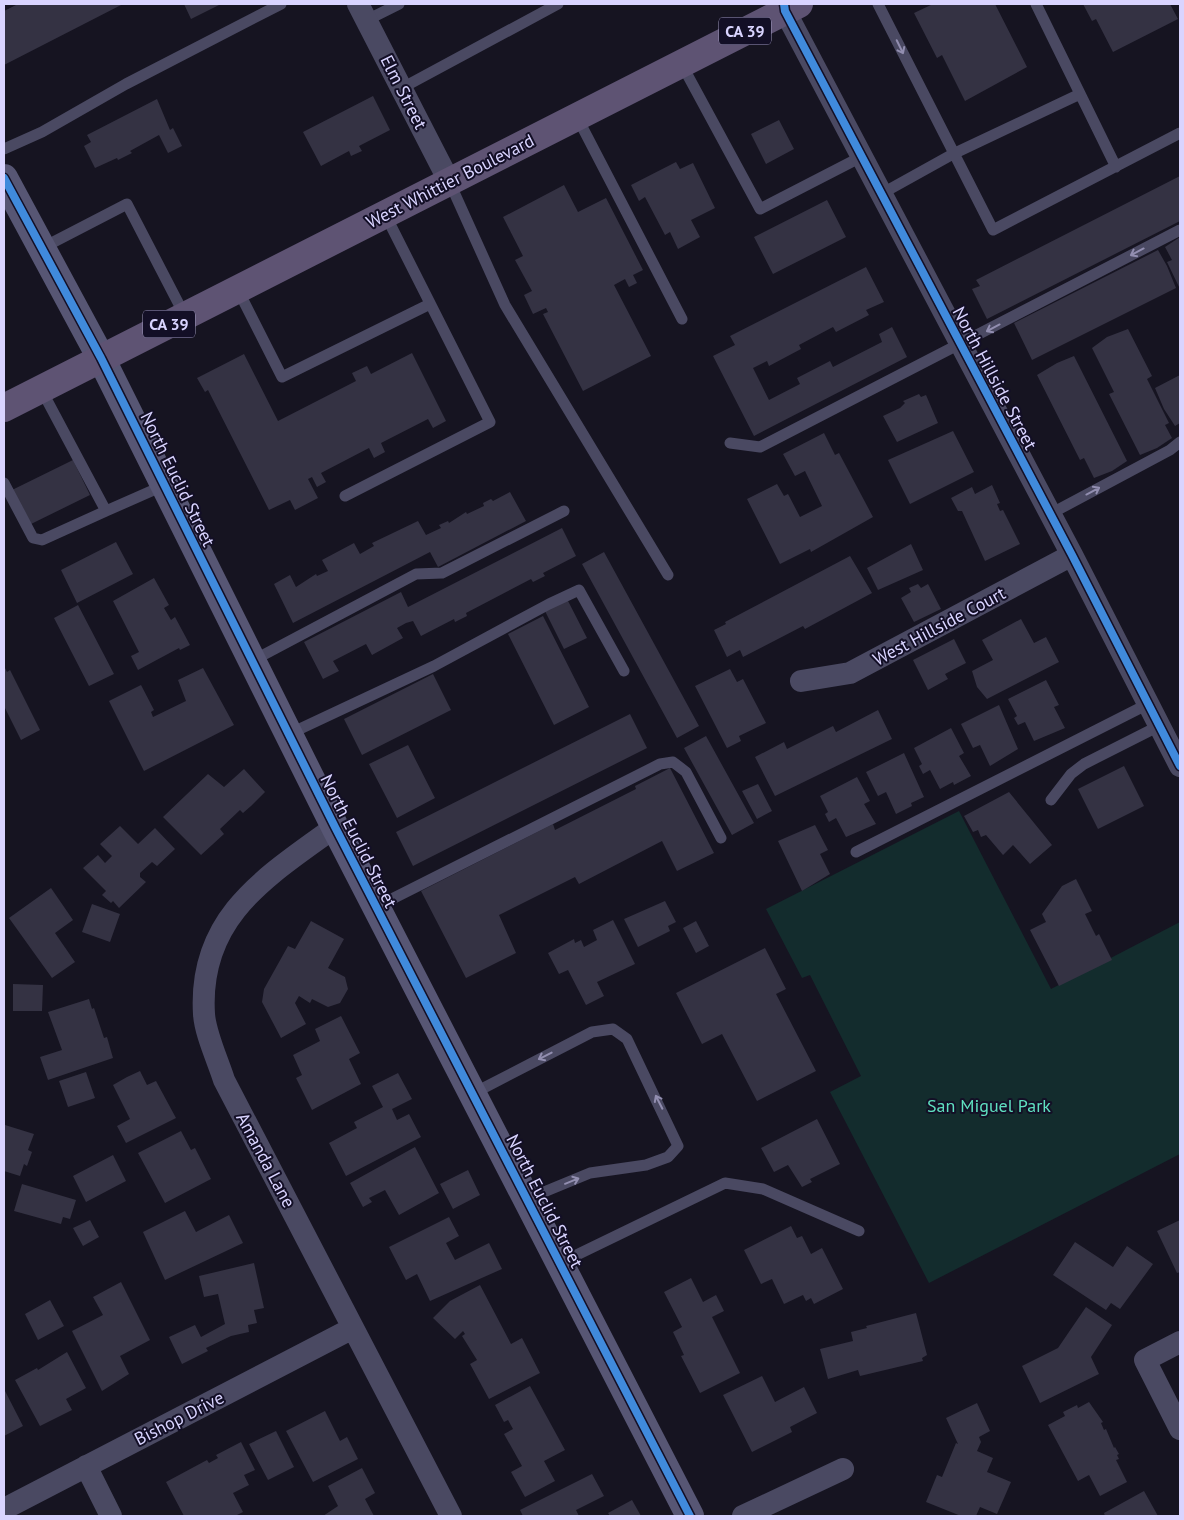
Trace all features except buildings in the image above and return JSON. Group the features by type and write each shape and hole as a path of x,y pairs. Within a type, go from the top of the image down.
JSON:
{"main road":[{"name":"West Whittier Boulevard","path":"101,358 577,117 789,6"},
{"name":"CA 39","path":"4,408 101,358"}],"street":[{"name":"North Hillside Street","path":"789,6 881,194 1072,555 1180,766"},
{"name":"Elm Street","path":"363,12 449,181"},
{"name":"North Euclid Street","path":"4,178 101,358 334,827 690,1516"},
{"name":"West Hillside Court","path":"802,681 850,673 1072,555"},
{"name":"Amanda Lane","path":"334,827 264,878 225,922 205,970 204,1016 224,1080 451,1516"},
{"name":"Bishop Drive","path":"4,1509 354,1328"},
{"path":"1180,1342 1145,1360 1180,1429"},
{"path":"86,1466 111,1516"},
{"path":"743,1516 843,1469"}],"lane":[{"path":"4,149 42,132 126,84 281,4"},
{"path":"363,12 399,4"},
{"path":"402,88 558,4"},
{"path":"878,4 993,230 1180,133"},
{"path":"1036,4 1116,167"},
{"path":"681,63 760,209 862,157"},
{"path":"881,194 953,154 1080,94"},
{"path":"577,117 682,319"},
{"path":"449,181 505,306 668,575"},
{"path":"42,248 127,204 185,316"},
{"path":"345,496 490,422 385,214"},
{"path":"730,443 760,447 961,345 1180,230"},
{"path":"238,290 282,377 430,304"},
{"path":"40,389 106,511"},
{"path":"1050,514 1170,450 1180,442"},
{"path":"4,483 33,538 42,540 165,485"},
{"path":"252,662 416,574 442,574 564,511"},
{"path":"289,734 434,666 549,604 579,590 624,671"},
{"path":"856,852 1148,704"},
{"path":"1050,800 1067,778 1084,764 1160,726"},
{"path":"376,907 660,764 673,762 686,772 721,838"},
{"path":"472,1094 592,1032 613,1029 627,1039 671,1126 678,1146 668,1158 646,1165 590,1173 527,1199"},
{"path":"560,1263 725,1183 763,1189 859,1231"}],"green space":[{"name":"San Miguel Park","path":"959,811 1051,989 1180,922 1180,1154 929,1283 830,1092 861,1076 810,975 802,978 766,909"}],"cycle path":[{"path":"784,4 785,11 1072,555 1180,766"},
{"path":"4,178 101,358 335,827 690,1516"}]}
